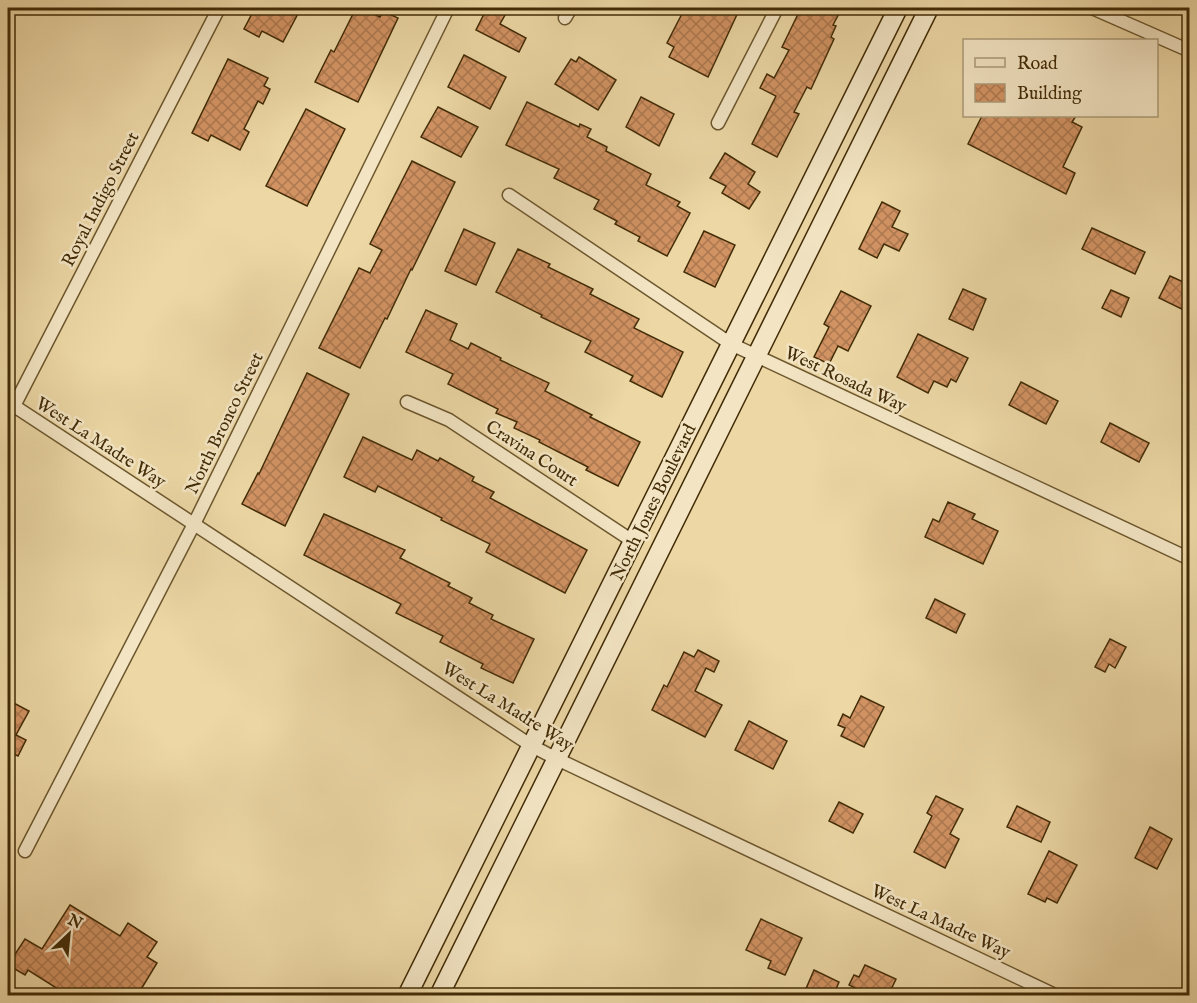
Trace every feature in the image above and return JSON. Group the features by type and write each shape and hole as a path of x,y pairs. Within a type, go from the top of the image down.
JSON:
{"main road":[{"name":"North Jones Boulevard","path":"407,996 898,8"},
{"name":"North Jones Boulevard","path":"439,996 929,8"}],"street":[{"name":"Royal Indigo Street","path":"11,404 219,8"},
{"name":"North Bronco Street","path":"25,851 194,524 448,8"},
{"path":"718,123 777,8"},
{"path":"1092,8 1190,51"},
{"name":"West Rosada Way","path":"509,195 731,344 1190,559"},
{"name":"Cravina Court","path":"407,402 449,420 634,542"},
{"name":"West La Madre Way","path":"11,404 532,746 1057,996"}],"building":[{"path":"255,8 301,8 283,42 262,31 259,37 244,29"},
{"path":"356,8 362,8 380,17 383,11 398,18 358,102 315,82 331,50 334,52"},
{"path":"487,8 509,8 500,24 526,38 519,52 476,30"},
{"path":"685,8 740,8 708,77 669,57 674,47 667,43"},
{"path":"801,8 842,8 833,25 836,26 831,37 834,39 811,89 807,87 794,112 799,114 777,157 752,144 776,96 760,88 767,74 774,78 789,50 782,47"},
{"path":"464,55 506,77 490,109 448,87"},
{"path":"579,57 616,80 598,110 555,84 571,59 576,62"},
{"path":"228,59 268,78 264,86 270,89 263,104 258,101 244,129 249,132 240,150 211,135 208,141 192,133"},
{"path":"641,97 674,114 659,146 626,127"},
{"path":"527,102 579,127 580,124 591,129 587,137 607,147 606,151 651,174 646,185 680,202 677,206 690,213 667,256 638,241 640,237 615,224 617,221 594,209 599,200 554,178 559,169 506,145"},
{"path":"438,107 478,127 461,157 421,137"},
{"path":"306,109 345,129 307,206 266,186"},
{"path":"982,117 1075,117 1072,122 1082,127 1063,167 1075,173 1066,194 968,144"},
{"path":"725,153 755,172 748,184 760,192 749,209 722,193 726,186 710,178"},
{"path":"412,161 455,182 360,368 319,348 359,268 370,273 382,250 370,244"},
{"path":"882,202 900,211 892,227 908,234 899,251 884,244 877,258 859,249"},
{"path":"1092,228 1145,252 1135,274 1082,249"},
{"path":"464,229 495,243 476,285 445,271"},
{"path":"704,231 735,245 715,287 684,272"},
{"path":"518,249 550,264 548,267 593,289 590,294 639,319 634,328 683,352 662,397 630,381 633,376 585,352 591,341 496,292"},
{"path":"1170,276 1190,285 1190,313 1159,298"},
{"path":"963,289 986,299 973,330 949,319"},
{"path":"1111,290 1129,298 1121,317 1102,308"},
{"path":"841,291 871,306 848,351 838,346 829,364 814,357 829,327 824,324"},
{"path":"426,310 457,324 450,340 468,349 471,343 501,358 500,360 549,383 545,391 640,442 618,486 586,470 588,467 539,442 540,440 514,428 517,422 496,413 498,409 448,384 453,374 406,352"},
{"path":"918,334 968,358 956,382 951,379 947,387 934,381 928,393 897,377"},
{"path":"307,373 349,394 285,526 242,504 259,474"},
{"path":"1021,382 1058,401 1046,424 1009,405"},
{"path":"1110,423 1149,443 1139,462 1101,442"},
{"path":"363,437 412,460 417,450 438,461 440,458 474,477 472,481 494,492 490,498 587,550 565,593 486,552 490,544 441,520 442,518 378,486 375,492 344,477"},
{"path":"948,502 975,514 972,519 998,531 983,564 925,537 933,519 939,522"},
{"path":"324,514 405,550 400,558 450,583 448,586 472,598 469,603 493,615 491,619 534,639 513,683 481,668 483,664 440,642 443,636 396,613 401,604 304,555"},
{"path":"935,599 965,614 956,633 926,618"},
{"path":"1110,639 1126,647 1115,668 1109,664 1105,672 1095,667"},
{"path":"698,650 719,661 714,672 706,668 695,691 722,705 705,737 652,710 664,685 667,687 684,652 694,657"},
{"path":"861,696 884,707 864,747 841,736 845,728 838,725 843,714 850,718"},
{"path":"8,700 29,711 16,735 26,740 18,756 8,751"},
{"path":"749,721 787,741 773,769 735,750"},
{"path":"936,796 963,809 950,834 959,839 945,868 914,852 932,816 927,813"},
{"path":"839,802 863,814 853,833 829,821"},
{"path":"1017,806 1050,822 1041,842 1007,827"},
{"path":"1150,827 1172,839 1157,869 1135,858"},
{"path":"1049,851 1077,865 1057,903 1047,898 1045,902 1028,894"},
{"path":"70,905 120,936 128,923 157,942 147,957 157,963 137,996 69,996 28,970 25,975 8,965 25,939 42,949"},
{"path":"761,919 802,938 785,975 768,968 771,961 746,950"},
{"path":"865,965 896,979 888,996 862,996 863,992 849,985 854,975 859,977"},
{"path":"814,970 839,982 833,996 815,996 805,991"}]}
